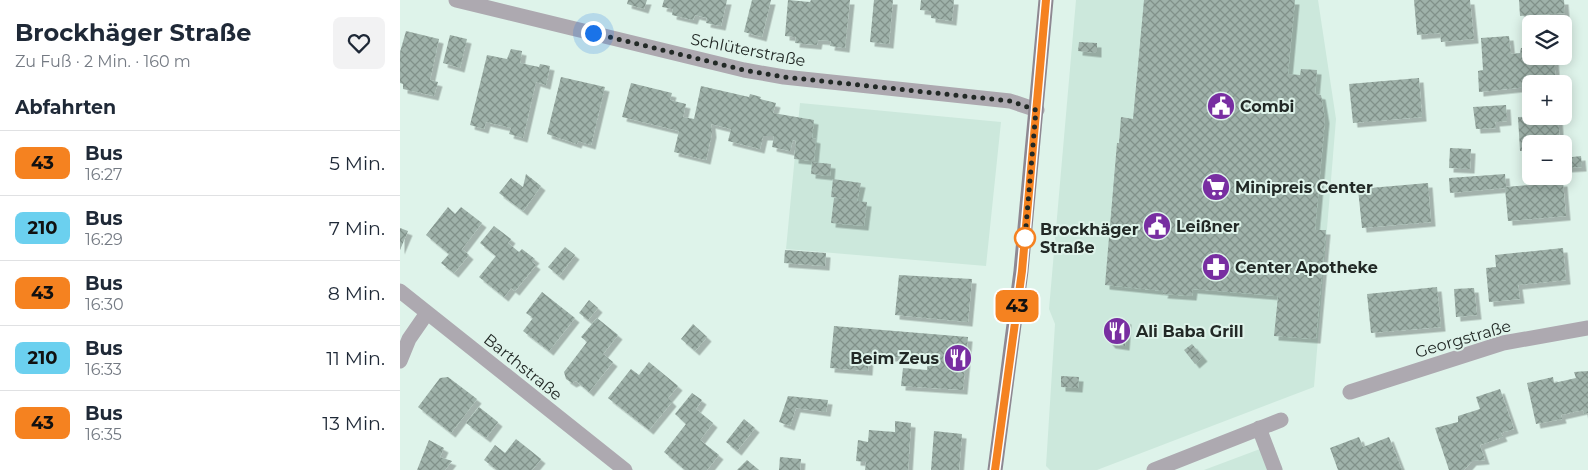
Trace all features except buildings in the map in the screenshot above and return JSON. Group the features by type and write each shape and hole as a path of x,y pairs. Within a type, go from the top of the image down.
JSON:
{"main road":[{"path":"995,470 1022,271 1046,0"}],"street":[{"name":"Schlüterstraße","path":"456,0 744,70 784,77 1010,101 1036,110"},
{"name":"Barthstraße","path":"400,291 625,470"},
{"path":"400,360 409,339 427,312"},
{"name":"Georgstraße","path":"1350,392 1502,343 1588,328"},
{"path":"1154,470 1281,420"},
{"path":"1259,428 1275,470"}],"shaded area":[{"path":"1076,0 1318,0 1336,119 1314,387 1097,470 1050,470 1046,466 1055,324 1049,309"},
{"path":"800,103 1001,122 986,266 786,249"},
{"path":"1273,444 1283,470 1204,470"}],"bus line":[{"name":"43","path":"995,470 1022,271 1046,0"}],"place":[{"name":"Combi","path":"1221,106"},
{"name":"Minipreis Center","path":"1216,187"},
{"name":"Leißner","path":"1157,226"},
{"name":"Brockhäger Straße","path":"1025,238"},
{"name":"Center Apotheke","path":"1216,267"},
{"name":"Ali Baba Grill","path":"1117,331"},
{"name":"Beim Zeus","path":"958,358"}],"route":[{"path":"593,33 744,70 784,77 1012,101 1036,110 1025,238"}]}
